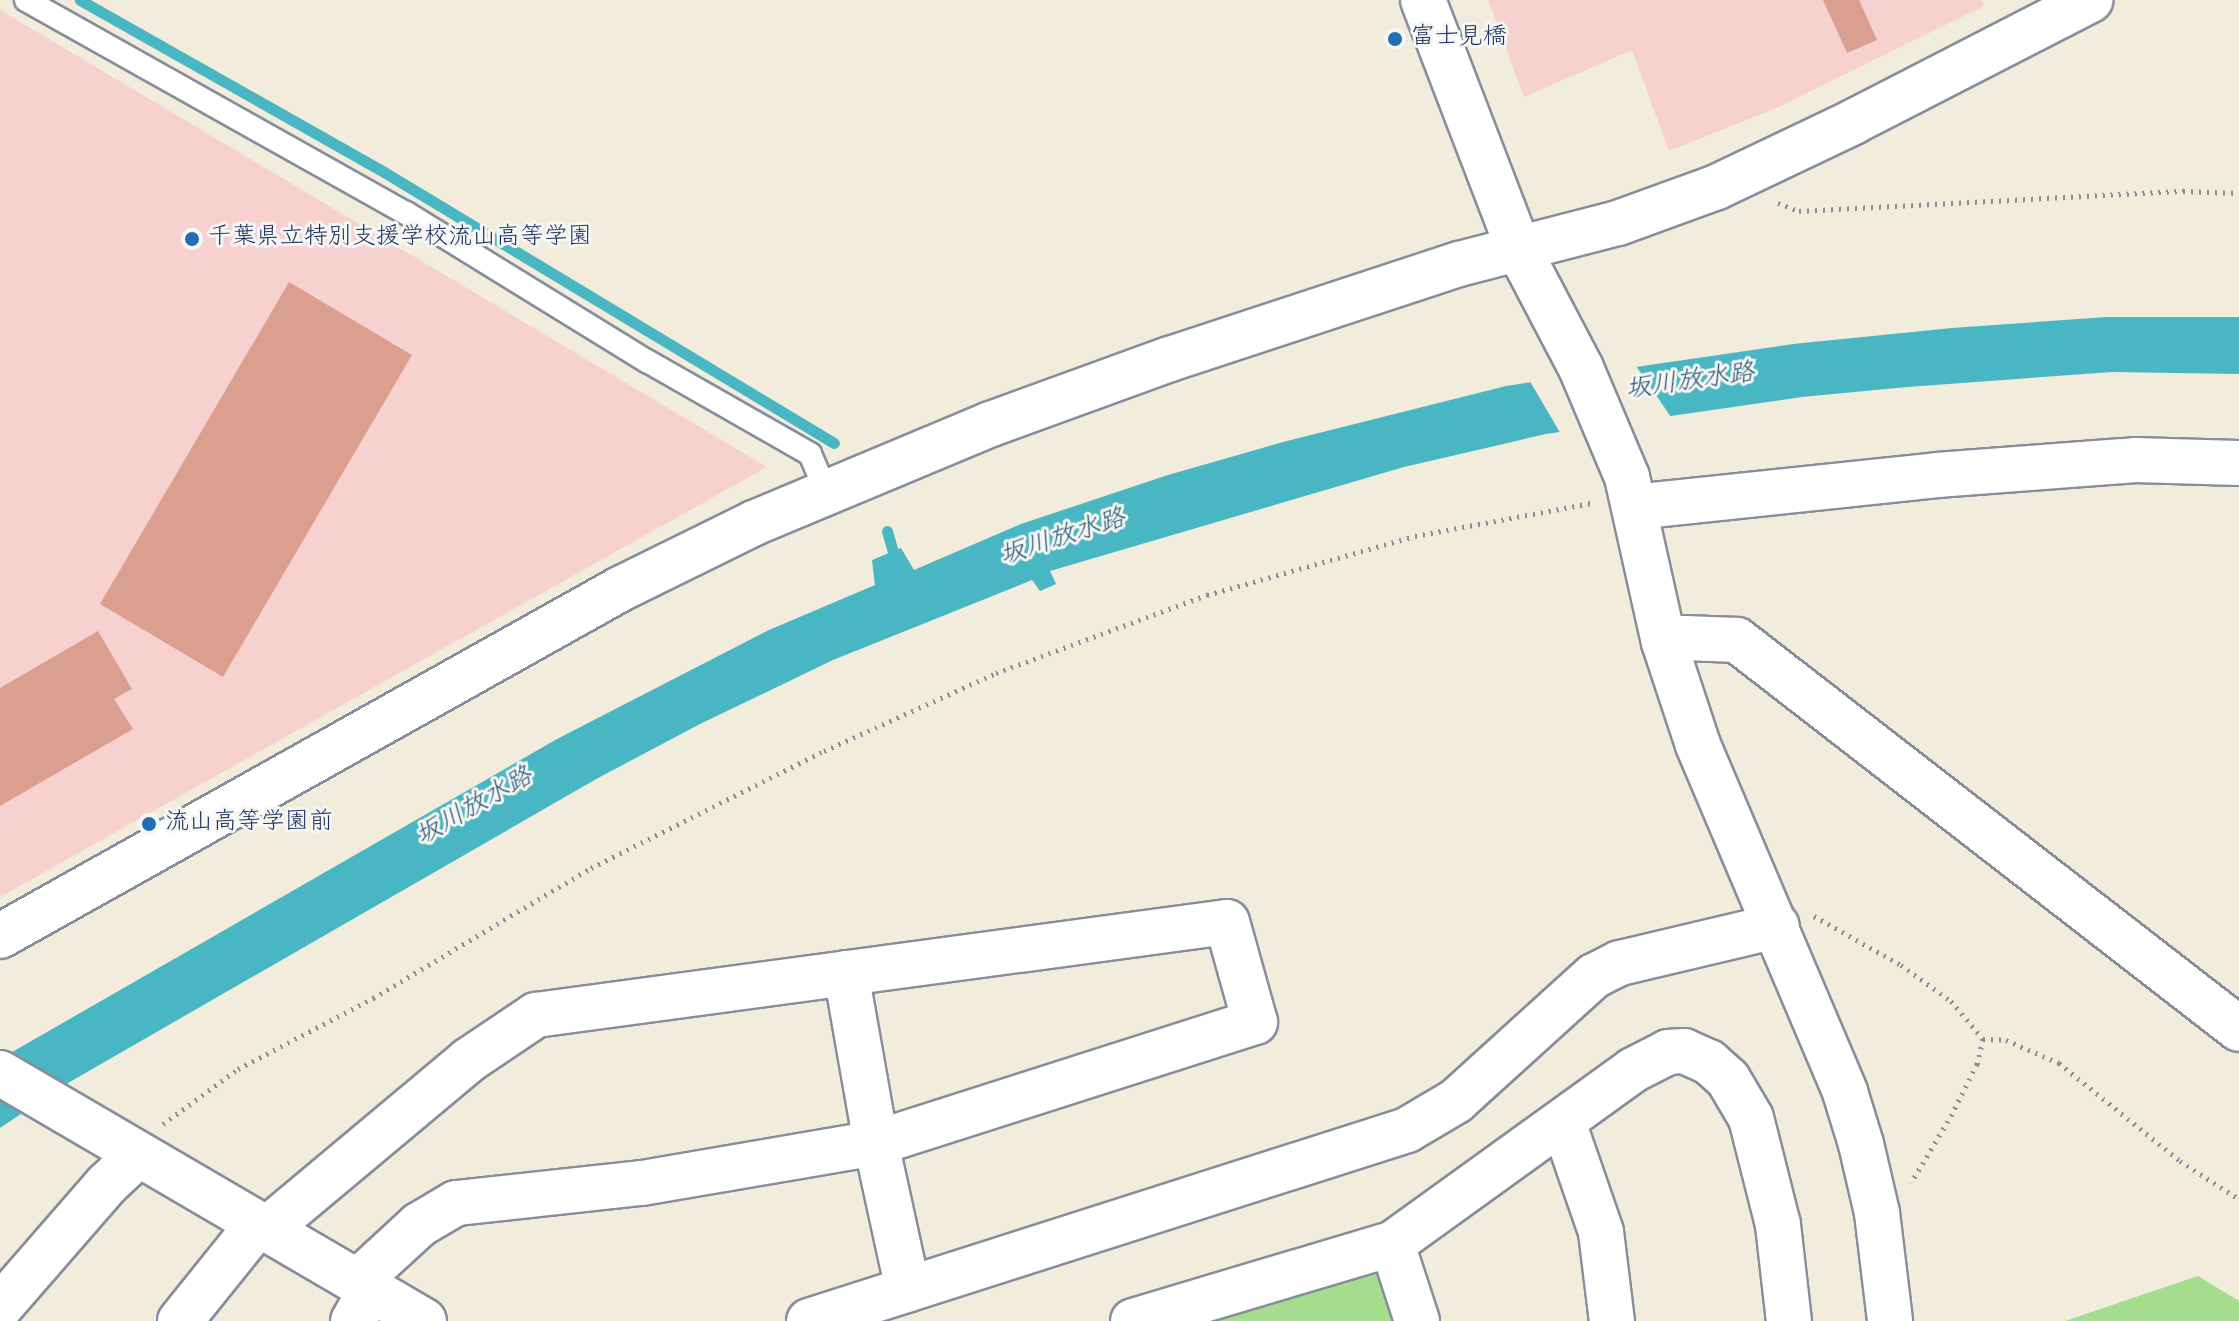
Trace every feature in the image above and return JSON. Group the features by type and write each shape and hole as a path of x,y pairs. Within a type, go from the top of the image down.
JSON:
{"street":[{"path":"1423,0 1447,70 1528,266 1581,368 1631,493 1664,642 1698,745 1845,1092 1877,1213 1890,1321"},
{"path":"0,936 226,813 620,589 826,491 991,424 1312,310 1528,266 1618,223 1755,169 2090,0"},
{"path":"1631,493 2135,460 2239,463"},
{"path":"1664,642 1685,638 1737,640 2239,1029"},
{"path":"809,1321 1407,1130 1456,1101 1594,976 1620,963 1769,909"},
{"path":"180,1321 262,1227 469,1060 536,1015 1227,922 1255,1022 876,1143 641,1183 456,1203 419,1225 360,1298"},
{"path":"846,973 876,1143 908,1290"},
{"path":"1139,1320 1392,1244 1633,1070 1668,1052 1684,1051 1709,1062 1728,1079 1751,1118 1772,1198 1789,1321"},
{"path":"0,1073 262,1227 360,1298 424,1321"},
{"path":"1563,1122 1601,1232 1612,1321"},
{"path":"0,1307 106,1185 123,1146"},
{"path":"1392,1244 1417,1321"}],"lane":[{"path":"26,0 406,213 647,361 810,454 826,491"}],"path":[{"path":"1755,169 1777,202 1799,211 2183,191 2239,193"},
{"path":"123,1146 164,1122 238,1069 373,998 591,868 824,751 996,673 1207,595 1415,536 1631,493"},
{"path":"1769,909 1817,918 1901,965 1951,1001 1983,1039 2006,1040 2059,1063 2180,1161 2239,1199"},
{"path":"1877,1213 1899,1200 1925,1163 1977,1064 1983,1039"}],"shaded area":[{"path":"1488,0 1981,0 1984,6 1774,109 1669,151 1632,50 1524,97"},
{"name":"千葉県立特別支援学校流山高等学園","path":"0,10 767,467 0,897"}],"green space":[{"path":"1366,1267 1379,1273 1394,1321 1193,1321"},
{"path":"2198,1276 2239,1301 2239,1321 2065,1321"}],"water":[{"name":"坂川放水路","path":"2107,317 2239,317 2239,374 2112,372 1907,387 1802,397 1546,434 1404,467 1050,571 1056,584 1040,591 1032,580 833,660 700,724 598,778 61,1087 0,1128 0,1059 557,739 769,630 875,585 872,560 901,548 914,570 1021,524 1168,475 1283,442 1506,386 1793,344"}],"pier":[{"path":"1634,363 1673,420 1562,436 1528,378"}],"building":[{"path":"1823,0 1859,0 1877,40 1847,53"},
{"path":"289,282 412,355 223,677 100,604"},
{"path":"98,631 132,689 114,699 133,729 0,806 0,688"}],"waterway":[{"path":"80,0 379,169 834,443"},
{"path":"887,531 897,565"}],"place":[{"name":"富士見橋","path":"1395,39"},
{"name":"千葉県立特別支援学校流山高等学園","path":"192,239"},
{"name":"流山高等学園前","path":"149,824"}]}
